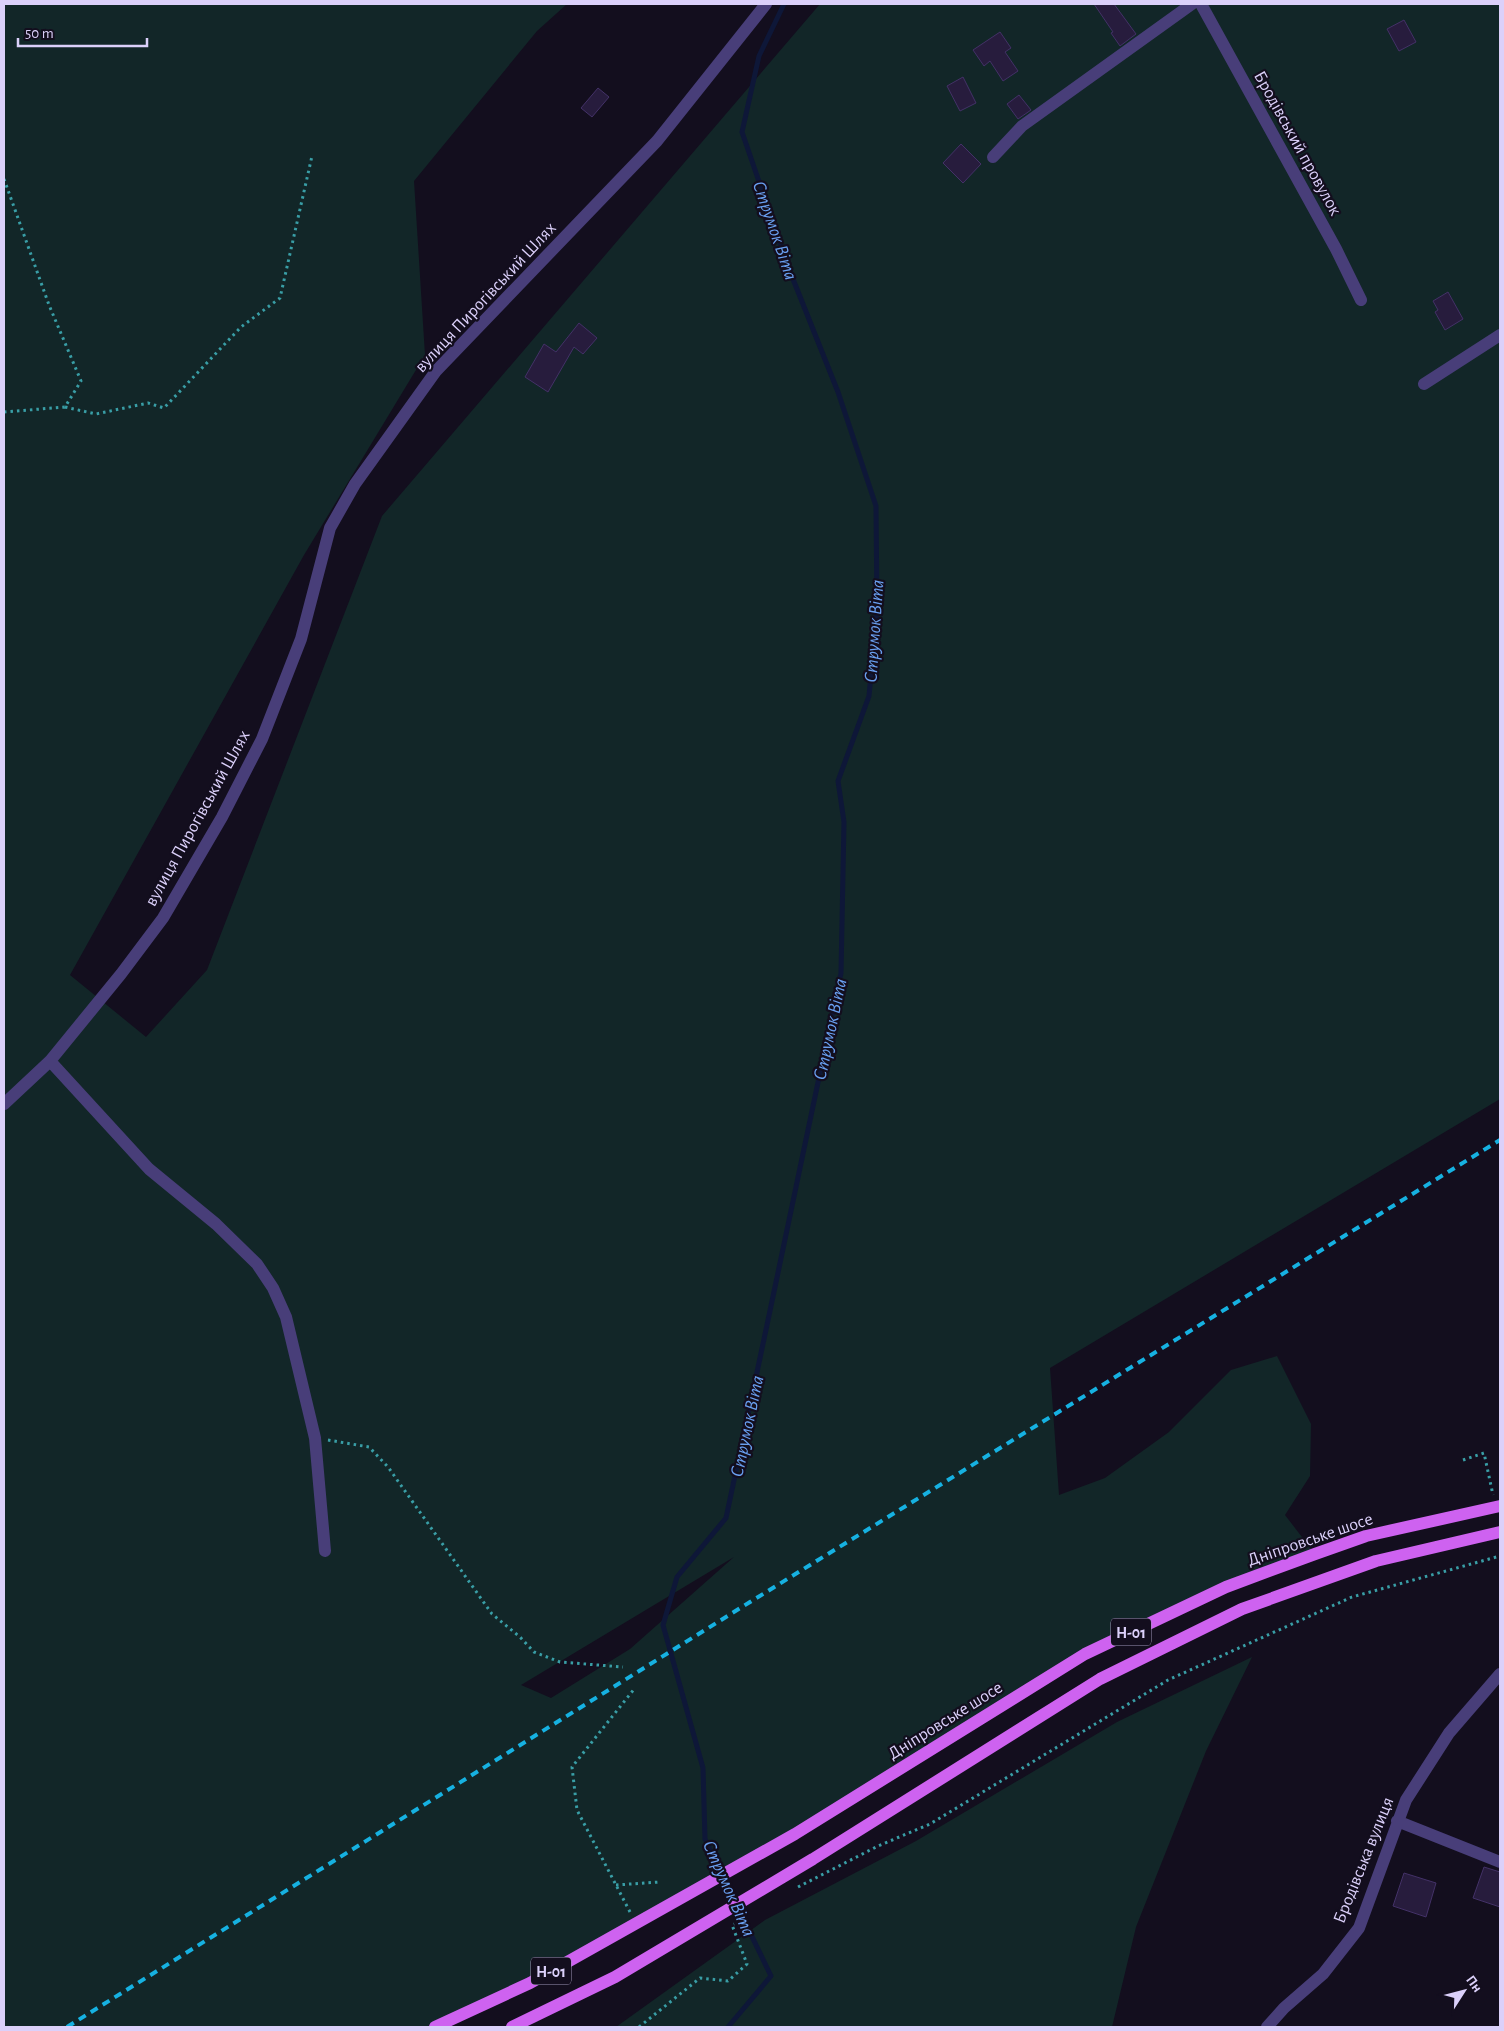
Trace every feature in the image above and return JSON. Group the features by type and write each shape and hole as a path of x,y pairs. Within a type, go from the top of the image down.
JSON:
{"main road":[{"name":"Дніпровське шосе","path":"435,2027 530,1983 662,1907 795,1834 1085,1654 1226,1587 1366,1536 1497,1503"},
{"name":"Н-01","path":"512,2027 615,1977 813,1859 1100,1679 1242,1609 1376,1561 1500,1532"}],"street":[{"name":"вулиця Пирогівський Шлях","path":"4,1104 50,1061 163,918 222,817 262,739 301,639 330,528 355,484 436,371 657,141 766,4"},
{"path":"994,157 1022,126 1192,4"},
{"name":"Бродівський провулок","path":"1201,4 1336,249 1361,300"},
{"path":"1424,384 1500,335"},
{"path":"50,1061 149,1169 216,1224 257,1264 272,1288 286,1317 315,1438 325,1551"},
{"name":"Бродівська вулиця","path":"1267,2027 1284,2008 1323,1974 1359,1928 1376,1885 1396,1822 1406,1800 1449,1733 1500,1674"},
{"path":"1396,1822 1500,1862"}],"path":[{"path":"4,412 65,406 96,414 148,403 164,408 241,327 280,298 312,156"},
{"path":"4,179 46,296 81,381 65,406"},
{"path":"315,1438 369,1447 388,1467 492,1614 520,1636 534,1652 560,1662 623,1667"},
{"path":"1463,1460 1484,1453 1497,1503"},
{"path":"790,1891 878,1846 930,1824 1168,1680 1352,1597 1500,1556"},
{"path":"635,1688 572,1767 577,1810 636,1922"},
{"path":"616,1885 660,1882"},
{"path":"639,2027 700,1978 728,1980 748,1964 732,1925 738,1922"}],"green space":[{"path":"4,4 567,4 537,31 414,181 425,355 304,555 70,975 146,1037 207,970 382,516 820,4 1500,4 1500,1099 1050,1368 1059,1495 1105,1478 1169,1432 1231,1370 1277,1356 1311,1424 1310,1476 1285,1515 1315,1554 1085,1654 795,1834 435,2027 4,2027","holes":["734,1557 630,1649 551,1698 521,1685"]},
{"path":"1252,1657 1206,1751 1136,1927 1112,2027 616,2027 765,1920 916,1841 1117,1722"}],"building":[{"path":"1094,4 1114,4 1136,34 1120,46"},
{"path":"1404,20 1416,42 1399,51 1387,29"},
{"path":"1000,32 1011,48 1005,52 1018,71 1003,81 990,61 984,66 973,50"},
{"path":"963,77 976,103 960,111 947,86"},
{"path":"598,88 609,97 592,117 581,108"},
{"path":"1019,95 1031,110 1018,119 1007,104"},
{"path":"961,144 981,164 963,183 943,163"},
{"path":"1448,292 1463,319 1445,330 1435,312 1438,310 1433,301"},
{"path":"579,323 597,338 583,354 574,347 548,392 525,377 544,344 556,352"},
{"path":"1484,1867 1500,1872 1500,1907 1473,1898"},
{"path":"1404,1873 1436,1883 1426,1917 1393,1906"}],"waterway":[{"name":"Струмок Віта","path":"728,2027 771,1976 705,1839 703,1768 663,1625 677,1577 726,1518 767,1325 841,973 844,822 838,781 869,696 877,609 876,506 838,392 789,269 742,132 759,56 784,4"}],"railway":[{"path":"67,2027 750,1602 1500,1140"}]}
